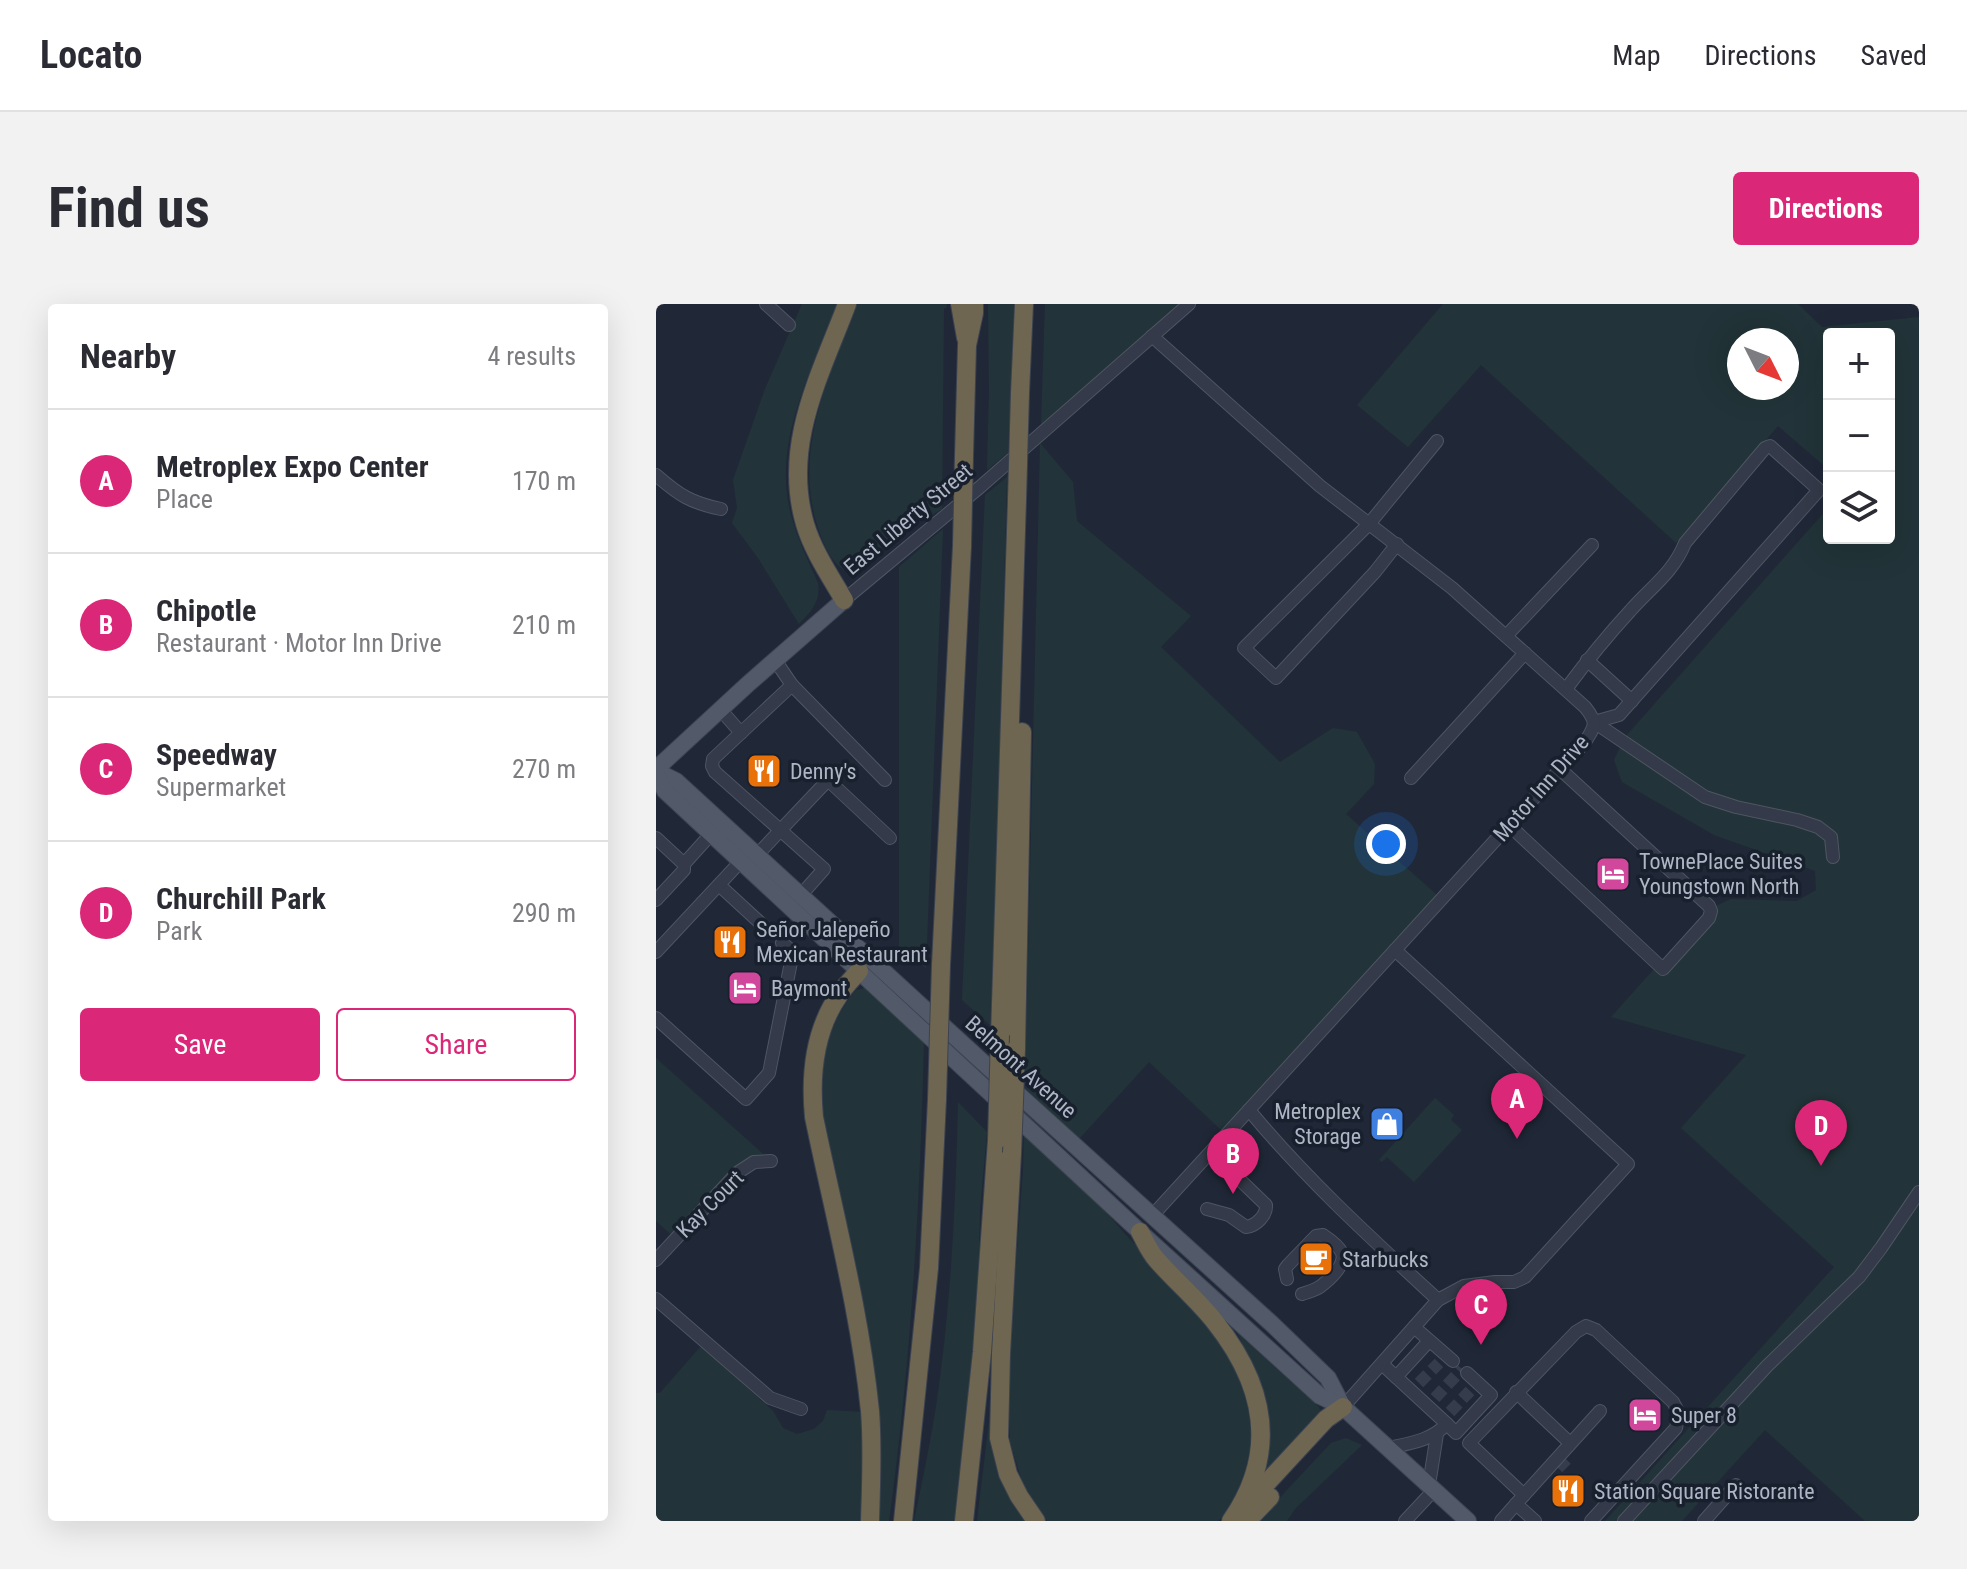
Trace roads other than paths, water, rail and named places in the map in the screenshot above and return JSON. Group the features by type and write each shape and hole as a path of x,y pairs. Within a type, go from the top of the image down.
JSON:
{"highway":[{"path":"844,600 805,526 796,471 800,437 809,403 847,304"},
{"path":"960,304 967,345"},
{"path":"903,1521 929,1268 962,546 967,345 974,304"},
{"path":"964,1521 982,1352 997,1140 1024,304"},
{"path":"1023,338 1031,304"},
{"path":"1016,552 1024,611 1016,1049 999,1438 1008,1474 1036,1521"},
{"path":"865,965 838,996 823,1027 815,1054 811,1091 865,1369 872,1446 870,1521"},
{"path":"1140,1232 1153,1256 1215,1322 1238,1355 1256,1399 1260,1422 1259,1463 1250,1490 1232,1521"},
{"path":"1232,1521 1326,1419 1343,1407"},
{"path":"1247,1521 1335,1427 1343,1407"}],"main road":[{"name":"East Liberty Street","path":"656,771 720,709 844,600"},
{"name":"Belmont Avenue","path":"656,771 665,791 711,834 801,895 865,965 1272,1324 1328,1378 1343,1407"},
{"name":"Belmont Avenue","path":"656,771 676,781 749,858 865,965 1140,1232 1320,1396 1343,1407 1468,1521"}],"street":[{"path":"766,304 789,325"},
{"name":"East Liberty Street","path":"844,600 980,487 1189,304"},
{"name":"Motor Inn Drive","path":"1152,336 1320,486 1452,588 1566,689 1585,707 1594,722 1594,728 1585,742 1152,1216"},
{"path":"1397,544 1375,572 1276,678 1244,648 1369,524 1437,441"},
{"path":"1566,689 1633,607 1667,575 1685,543 1765,448 1770,446 1819,490 1632,701 1614,718 1594,722"},
{"path":"656,475 685,498 721,509"},
{"path":"1506,636 1592,545"},
{"path":"1411,778 1525,653"},
{"path":"775,660 792,685 885,780"},
{"path":"1587,660 1632,701"},
{"path":"792,685 713,759 712,766 824,869 801,895"},
{"path":"720,709 741,733"},
{"path":"1594,722 1705,797 1818,827 1831,837 1833,857"},
{"path":"1509,825 1663,969 1709,918 1709,906 1560,769"},
{"path":"656,952 719,885 780,830 828,780 890,838"},
{"path":"656,900 711,834"},
{"path":"656,838 684,864"},
{"path":"719,885 768,930"},
{"path":"656,1018 746,1099 769,1073 793,952 782,943"},
{"path":"1343,1407 1438,1300 1464,1286 1514,1282 1525,1277 1628,1164 1395,950"},
{"path":"1249,1110 1343,1213 1438,1300"},
{"path":"1207,1209 1229,1215 1246,1227 1255,1224 1265,1213 1266,1205 1238,1178 1231,1155"},
{"name":"Kay Court","path":"656,1260 737,1173 754,1162 771,1161"},
{"path":"1624,1521 1767,1366 1859,1277 1919,1192"},
{"path":"1287,1279 1285,1269 1316,1236 1326,1236 1340,1249 1343,1258 1340,1266 1319,1288 1302,1294"},
{"path":"656,1299 770,1398 801,1409"},
{"path":"1535,1521 1469,1443 1576,1332 1586,1326 1596,1330 1673,1402 1679,1413 1676,1428 1591,1521"},
{"path":"1414,1327 1446,1360"},
{"path":"1396,1377 1429,1341"},
{"path":"1382,1364 1432,1402 1456,1433 1491,1395 1474,1387 1467,1373"},
{"path":"1516,1392 1572,1441 1573,1450 1563,1464 1553,1472 1542,1474"},
{"path":"1501,1521 1600,1411"},
{"path":"1405,1521 1432,1488 1437,1434 1446,1419"},
{"path":"1388,1448 1437,1434"},
{"path":"1704,1521 1736,1485"}],"tunnel":[{"path":"1419,1383 1439,1363"},
{"path":"1435,1398 1462,1369"},
{"path":"1450,1412 1470,1391"},
{"path":"1558,1468 1567,1459"}],"place":[{"name":"Denny's","path":"764,771"},
{"name":"TownePlace Suites Youngstown North","path":"1613,874"},
{"name":"Señor Jalepeño Mexican Restaurant","path":"730,942"},
{"name":"Baymont","path":"745,988"},
{"name":"Metroplex Storage","path":"1387,1124"},
{"name":"Metroplex Expo Center","path":"1517,1139"},
{"name":"Churchill Park","path":"1821,1166"},
{"name":"Chipotle","path":"1233,1194"},
{"name":"Starbucks","path":"1316,1259"},
{"name":"Speedway","path":"1481,1345"},
{"name":"Super 8","path":"1645,1415"},
{"name":"Station Square Ristorante","path":"1568,1491"}]}
